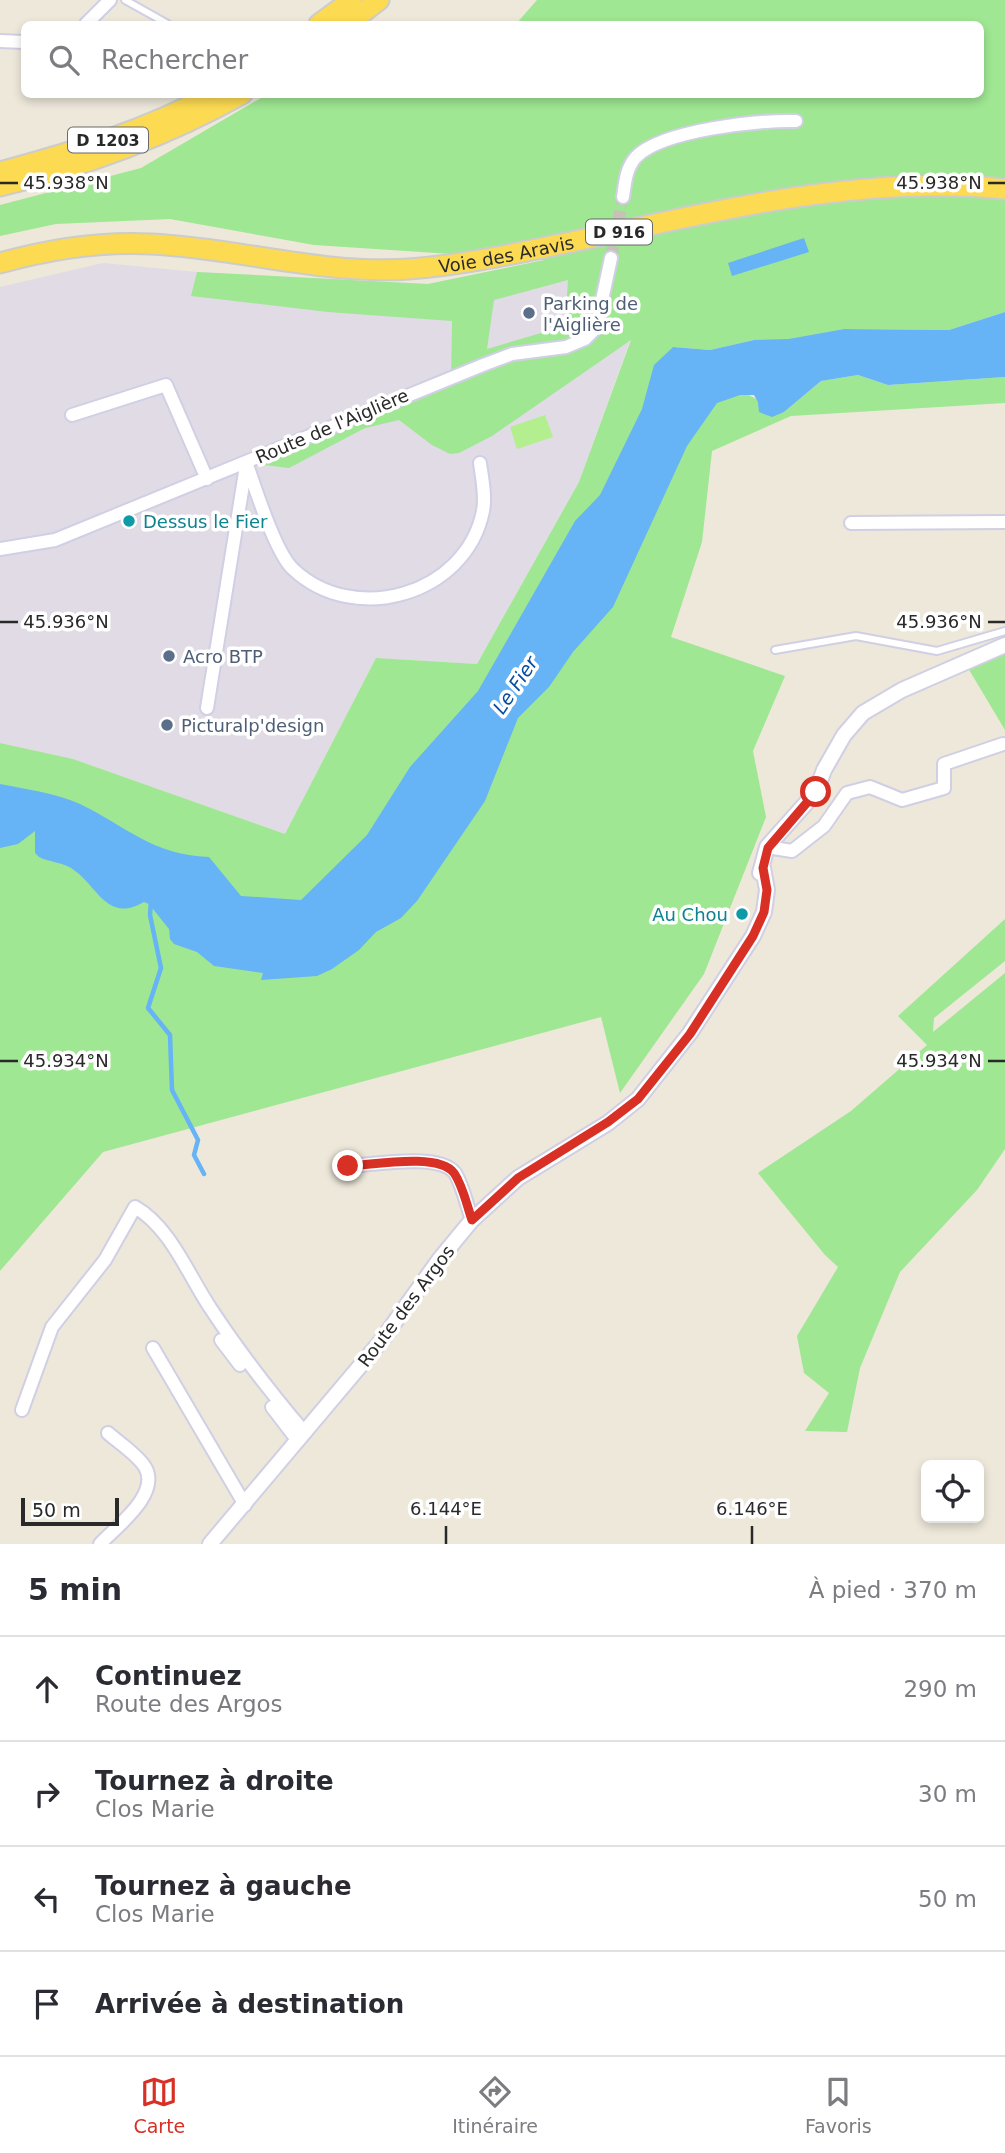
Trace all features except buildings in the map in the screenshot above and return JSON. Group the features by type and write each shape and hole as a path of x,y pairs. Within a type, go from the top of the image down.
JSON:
{"highway":[{"path":"323,21 352,0"},
{"path":"352,21 379,0"},
{"name":"D 1203","path":"0,172 107,140 157,121 204,98"},
{"name":"D 1203","path":"0,186 123,151 202,117 235,98"},
{"name":"Voie des Aravis","path":"2,263 67,248 116,243 180,246 319,267 406,269 473,261 811,194 903,186 1005,189"}],"street":[{"path":"89,21 110,0"},
{"path":"0,41 21,42"},
{"path":"623,197 626,174 635,158 660,139 771,120 796,121"},
{"name":"Route de l'Aiglière","path":"0,549 55,540 512,354 566,347 585,339 596,328 611,258"},
{"path":"72,415 166,385 207,479"},
{"path":"246,462 267,519 291,568 319,588 357,600 387,599 409,593 449,570 468,548 483,511 480,463"},
{"path":"207,708 246,462"},
{"path":"851,523 1005,522"},
{"name":"Route des Argos","path":"210,1544 382,1340 439,1260 472,1220 518,1178 608,1122 638,1099 690,1034 753,936 764,912 760,870 763,868 775,828 785,818 797,813 816,792 824,770 844,735 863,713 902,690 1005,645"},
{"path":"771,842 792,850 824,825 847,793 870,787 902,800 922,797 944,788 944,764 1003,744"},
{"path":"348,1166 426,1161 448,1167 456,1175 472,1220"},
{"path":"22,1410 52,1326 104,1260 135,1207 156,1221 262,1383 302,1437"},
{"path":"221,1340 302,1437"},
{"path":"153,1348 245,1505"},
{"path":"100,1544 145,1495 149,1479 145,1466 108,1433"}],"lane":[{"path":"125,0 163,21"},
{"path":"775,650 856,636 937,651 1005,631"}],"shaded area":[{"path":"548,260 631,338 579,482 477,664 376,658 285,834 73,759 0,743 0,287 103,263 197,272 428,284"}],"green space":[{"path":"537,0 1005,0 1005,312 949,330 844,329 789,340 754,340 710,350 673,347 665,355 784,412 821,381 858,375 888,385 1005,377 1005,403 791,416 712,451 702,542 671,637 785,676 753,751 766,817 704,974 620,1093 601,1017 103,1152 0,1271 0,743 73,759 285,834 376,658 477,664 579,482 631,340 492,436 459,453 450,454 432,445 399,420 365,428 289,468 264,465 259,461 451,381 452,321 328,312 191,296 197,272 428,284 544,260 314,245 170,219 56,224 0,236 0,205 141,168 261,98 984,98 984,21 519,21","holes":["568,280 565,326 487,349 494,300"]},
{"path":"545,415 553,437 517,449 510,427"},
{"path":"1005,653 1005,730 968,668"},
{"path":"1005,919 1005,961 934,1018 933,1032 1005,973 1005,1149 977,1190 900,1272 860,1368 847,1432 805,1431 829,1393 804,1373 797,1336 838,1267 825,1255 758,1173 851,1111 927,1045 898,1016"}],"water":[{"path":"804,238 809,252 732,276 728,263"},
{"name":"Le Fier","path":"1005,312 1005,377 888,385 858,375 821,381 784,412 772,417 759,412 754,395 740,395 717,403 687,446 613,607 573,652 549,687 518,718 485,801 417,901 401,918 376,932 359,950 332,969 317,976 261,980 263,973 214,966 197,952 174,944 170,939 169,929 149,904 144,902 131,908 111,905 71,868 39,857 35,853 35,831 18,844 0,848 0,784 71,800 155,845 189,855 209,857 241,896 301,900 367,835 410,767 478,691 575,521 600,495 642,409 654,365 673,347 710,350 754,340 789,339 844,329 949,330"}],"waterway":[{"path":"151,901 150,915 161,968 148,1008 170,1035 172,1090 198,1140 194,1155 204,1174"}],"tunnel":[{"path":"611,258 623,197"}],"place":[{"name":"Parking de l'Aiglière","path":"529,313"},
{"name":"Dessus le Fier","path":"129,521"},
{"name":"Acro BTP","path":"169,656"},
{"name":"Picturalp'design","path":"167,725"},
{"name":"Au Chou","path":"742,914"}],"route":[{"path":"348,1166 426,1161 448,1167 456,1175 472,1220 518,1178 608,1122 638,1099 690,1034 753,936 764,912 767,890 763,868 768,848 816,792"}]}
